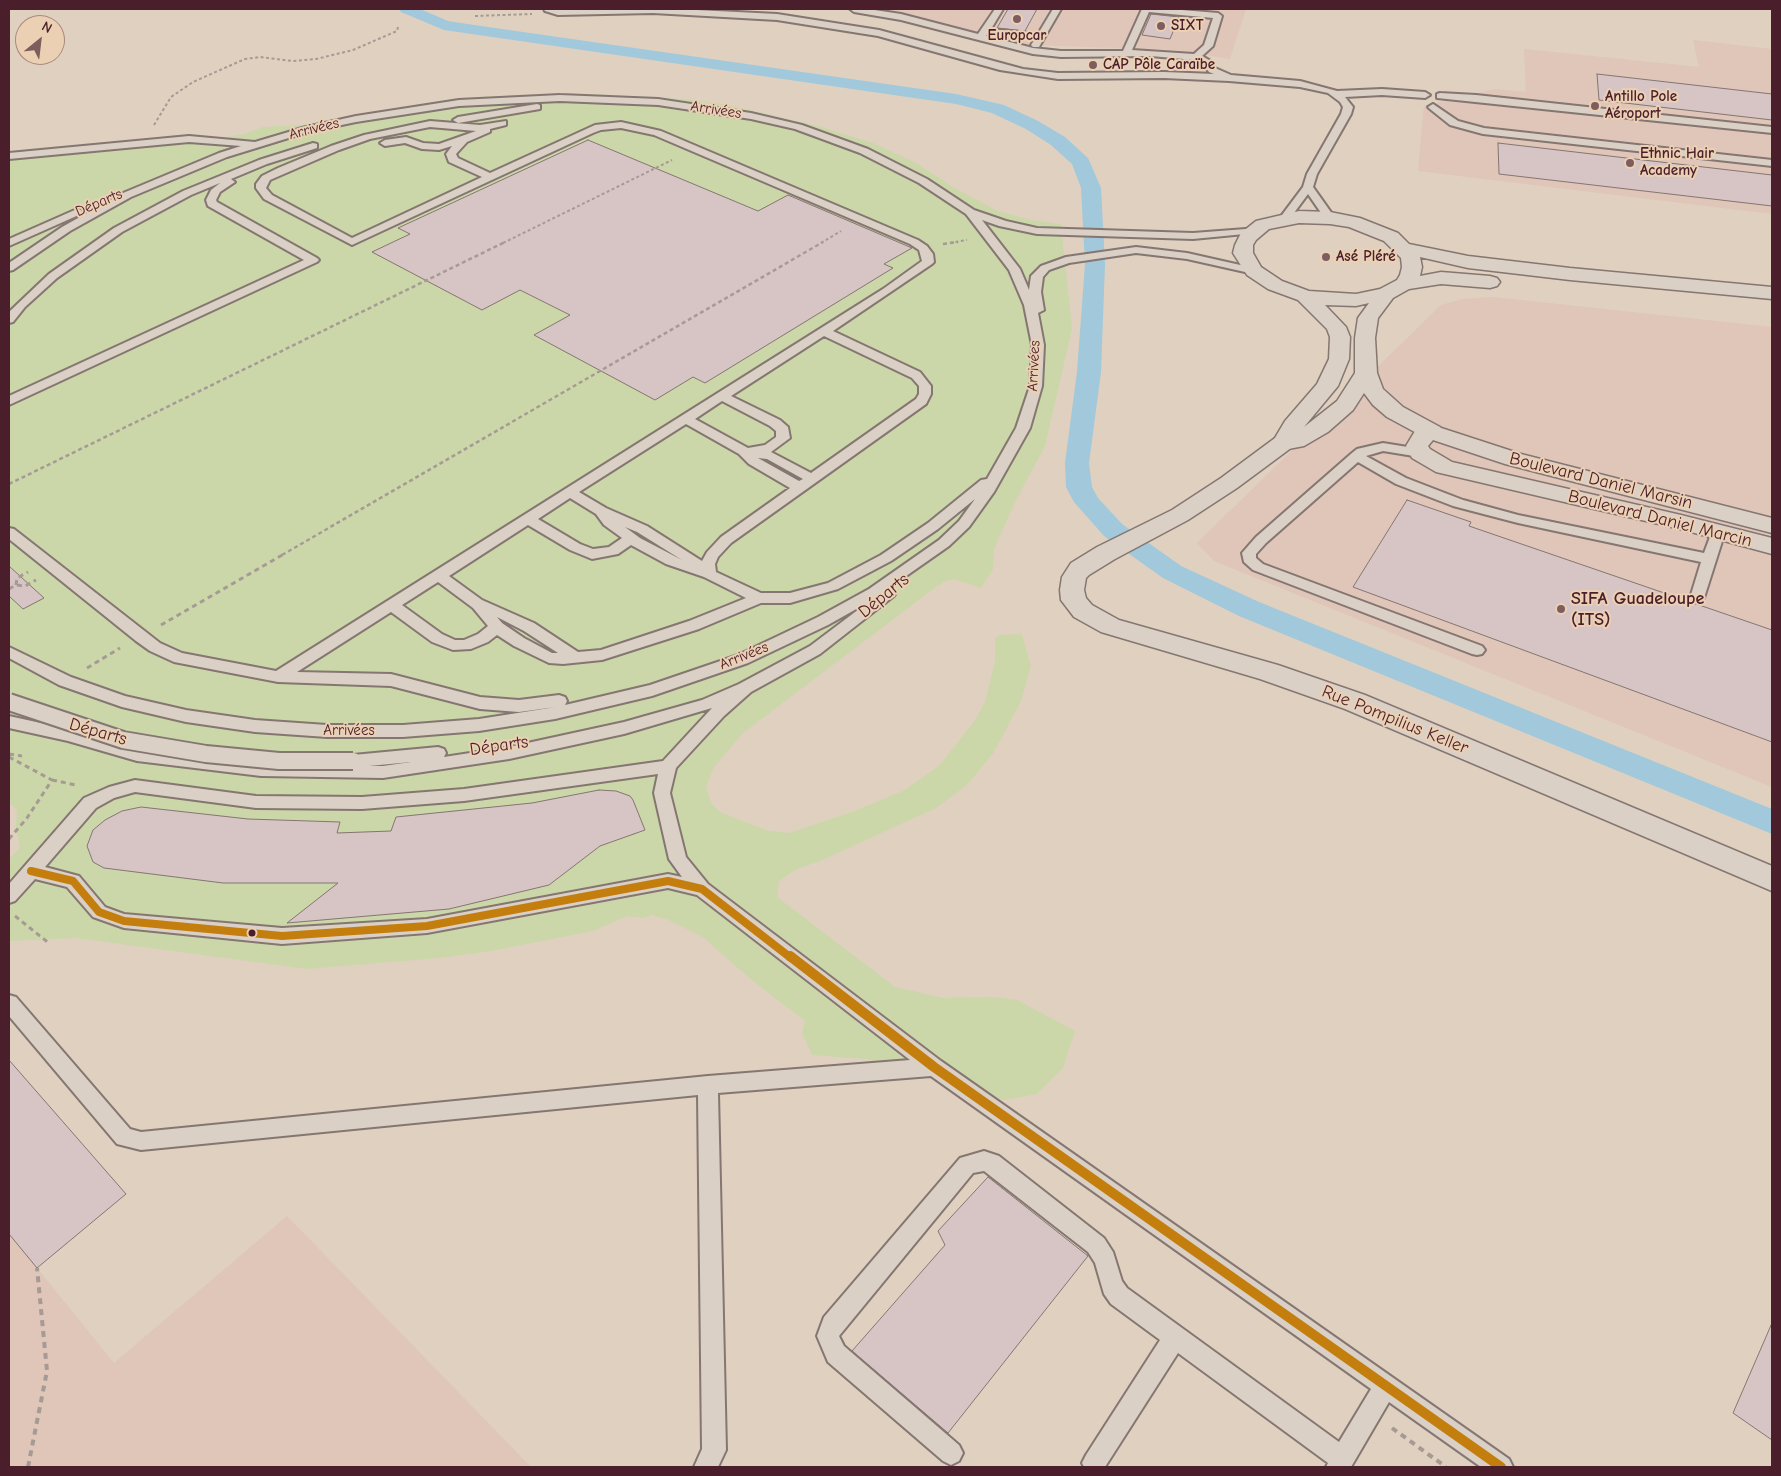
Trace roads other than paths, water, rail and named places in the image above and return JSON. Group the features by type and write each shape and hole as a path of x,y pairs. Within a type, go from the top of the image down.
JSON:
{"street":[{"path":"1283,443 1306,437 1345,404 1366,373 1365,338 1368,318 1395,289 1410,276 1412,266 1410,257 1403,248 1391,237 1373,228 1330,218 1299,217 1284,219 1263,225 1255,230 1248,237 1244,245 1244,253 1247,262 1254,271 1275,285 1304,296 1348,300 1372,298 1395,289 1441,278 1772,311"},
{"path":"1403,248 1468,262 1570,274 1772,293"},
{"path":"1283,443 1293,426 1328,386 1339,359 1340,338 1336,327 1304,296"},
{"name":"Boulevard Daniel Marsin","path":"1366,373 1373,390 1381,400 1402,416 1432,432 1513,459 1772,525"},
{"path":"1426,457 1417,446 1419,440 1432,432"},
{"name":"Rue Pompilius Keller","path":"1283,443 1229,483 1159,526 1106,553 1080,569 1074,578 1072,590 1074,600 1083,611 1095,619 1134,634 1269,672 1355,702 1772,878"},
{"name":"Boulevard Daniel Marcin","path":"1426,457 1459,471 1772,546"}],"lane":[{"path":"548,9 558,12 653,10 777,17 879,33 1000,67 1070,76 1164,75 1229,78 1300,84 1337,94 1382,92 1423,99 1454,123 1483,131 1772,163"},
{"path":"854,9 983,34 1033,51 1048,53 1151,53 1196,57 1206,62 1212,70 1229,78"},
{"path":"901,17 909,9"},
{"path":"983,34 999,9"},
{"path":"1033,51 1057,9"},
{"path":"1106,64 1122,53 1146,9 1218,16 1208,46 1196,57"},
{"path":"983,34 1041,37"},
{"path":"1048,53 1066,64"},
{"path":"1070,76 1066,67 1081,66"},
{"path":"1284,219 1308,187 1312,174 1346,114 1348,107 1337,94"},
{"path":"1346,103 1388,98 1423,99 1440,96 1483,98 1772,130"},
{"path":"1433,107 1442,107 1449,103 1447,99 1440,96"},
{"name":"Arrivées","path":"9,268 66,229 126,195 192,167 256,144 356,119 459,103 560,98 629,100 696,106 751,116 814,132 864,151 923,181 970,212 1014,269 1030,306 1038,345 1036,386 1023,428 1000,472 964,524 944,543 874,592 824,621 743,659 652,690 554,713 479,724 403,731 327,731 255,726 196,718 122,701 65,680 9,652"},
{"path":"278,677 926,266 929,259 923,248 914,242 657,133 621,125 599,127 352,242 268,196 261,188 261,184 266,178 335,148 375,135 430,124 562,105 618,103 751,116"},
{"path":"366,149 398,140 406,140 429,147 447,146 524,115 562,105"},
{"path":"9,319 52,276 83,252 118,230 188,193 278,157 397,126 430,124 480,128 502,124"},
{"path":"9,156 189,139 256,144"},
{"path":"463,140 451,154 454,160 490,178"},
{"path":"192,167 292,152"},
{"path":"278,157 216,190 211,200 212,204 313,260"},
{"name":"Départs","path":"29,232 160,177 192,167"},
{"path":"1308,187 1330,218"},
{"path":"970,212 1019,228 1062,232 1193,236 1255,230"},
{"path":"9,241 29,232"},
{"path":"1038,345 1038,308 1035,292 1037,276 1045,268 1066,260 1136,250 1157,251 1210,260 1254,271"},
{"path":"9,402 313,260"},
{"path":"709,574 708,564 712,554 726,540 921,401 925,394 925,386 916,375 823,331"},
{"path":"722,396 776,423 783,430 783,438 768,448 744,450"},
{"path":"686,419 744,450 771,456 811,478"},
{"path":"1426,457 1383,447 1362,452 1261,540 1249,553 1248,559 1258,567 1477,650"},
{"path":"744,450 754,462 799,487"},
{"path":"1357,456 1401,481 1458,503 1518,519 1709,559"},
{"path":"438,575 478,604 497,626 519,642 548,658 576,658 602,654 694,625 759,598 790,598 833,586 886,558 933,526 1000,472"},
{"path":"569,492 601,511 642,529 681,552 709,574"},
{"path":"601,511 609,522 631,538 671,561 709,574 759,598"},
{"path":"528,518 575,547 592,554 612,551 631,538"},
{"path":"9,532 140,636 155,647 179,658 278,677 391,680 466,700 519,706 574,699 710,670"},
{"path":"1697,598 1718,532"},
{"name":"Départs","path":"9,702 34,712 123,740 206,754 279,761 353,761 505,748 615,724 746,688 815,650 898,586 944,543"},
{"path":"478,604 504,614 529,627 576,658"},
{"path":"391,605 437,638 452,645 466,645 483,638 497,626"},
{"path":"9,722 68,735 137,755 261,770 383,772 509,753 624,728 707,704 746,688"},
{"path":"746,688 718,712 668,766 662,793 678,859 702,889 934,1067 1501,1467"},
{"path":"9,896 90,803 109,793 136,786 256,802 362,803 464,795 668,766"},
{"path":"31,871 73,881 99,912 124,921 282,936 428,926 668,881 702,889"},
{"path":"9,1003 124,1137 141,1141 708,1085 934,1067"},
{"path":"706,1467 714,1450 708,1085"},
{"path":"951,1453 836,1354 828,1336 832,1325 967,1165 976,1162 992,1163 1096,1245 1105,1259 1112,1286 1118,1296 1341,1463 1386,1386"},
{"path":"1094,1463 1175,1337"}],"waterway":[{"path":"407,9 444,25 467,29 956,99 998,109 1032,125 1058,141 1081,162 1091,188 1095,264 1089,372 1077,463 1079,487 1087,502 1113,530 1172,572 1249,609 1772,822"}],"place":[{"name":"Europcar","path":"1017,19"},
{"name":"SIXT","path":"1161,26"},
{"name":"CAP Pôle Caraïbe","path":"1093,65"},
{"name":"Antillo Pole Aéroport","path":"1595,106"},
{"name":"Ethnic Hair Academy","path":"1630,163"},
{"name":"Asé Pléré","path":"1326,257"},
{"name":"SIFA Guadeloupe (ITS)","path":"1561,609"}]}
